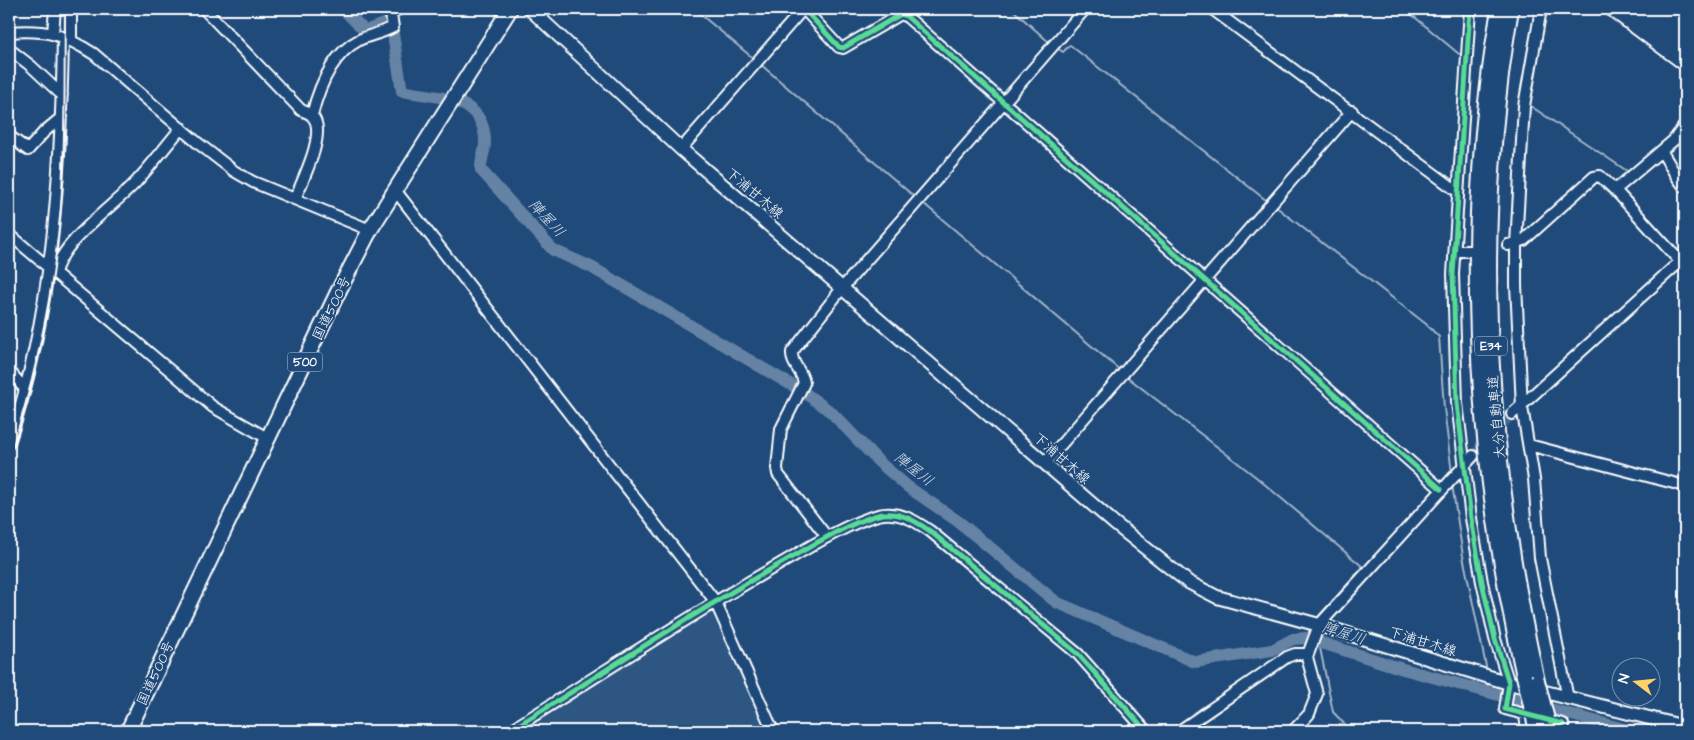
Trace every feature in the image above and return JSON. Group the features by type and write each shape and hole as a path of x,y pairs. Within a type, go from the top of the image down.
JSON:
{"highway":[{"name":"国道500号","path":"128,731 338,292 370,230 510,9"},
{"name":"大分自動車道","path":"1499,9 1486,102 1480,166 1477,257 1478,356 1485,446 1493,513 1505,586 1537,731"},
{"name":"大分自動車道","path":"1511,9 1500,94 1492,185 1489,257 1491,356 1497,444 1508,529 1524,623 1550,731"}],"main road":[{"name":"下浦甘木線","path":"530,9 681,149 1153,556 1188,582 1217,597 1318,628 1568,699 1685,727"}],"street":[{"path":"9,443 52,272 62,118 62,37 54,9"},
{"path":"62,37 71,9"},
{"path":"204,9 301,110 312,115 316,121 318,138 295,199"},
{"path":"312,115 319,91 344,50 360,40 393,27 390,9"},
{"path":"681,149 803,9 839,47 843,48 901,14 906,16 1442,489"},
{"path":"827,537 778,474 781,429 804,383 802,375 793,363 792,352 843,287 1085,9"},
{"path":"1212,9 1458,191"},
{"path":"1470,9 1453,274 1457,394 1464,464 1482,582 1495,639 1509,683 1505,709 1563,724 1564,731"},
{"path":"1541,9 1524,106 1512,245 1522,407 1529,445 1540,558 1568,699"},
{"path":"9,32 42,30 62,37 94,54 234,171 254,182 370,230"},
{"path":"9,49 31,66 62,96"},
{"path":"1045,463 1352,111"},
{"path":"9,136 28,150 44,132 62,118"},
{"path":"1615,190 1674,140 1685,125"},
{"path":"52,272 68,247 135,182 181,128"},
{"path":"1660,151 1670,162 1674,176 1685,187"},
{"path":"1512,245 1524,240 1594,177 1602,177 1684,261 1512,414"},
{"path":"395,190 715,600 773,731"},
{"path":"9,234 213,407 269,439"},
{"path":"1455,251 1469,251"},
{"path":"9,371 24,388"},
{"path":"1529,445 1685,486"},
{"path":"1293,731 1309,714 1317,694 1310,651 1318,628 1473,456"},
{"path":"509,731 715,600 827,537 878,515 892,514 913,519 1061,638 1096,673 1146,731"},
{"path":"1179,731 1287,657 1310,651"},
{"path":"1525,715 1527,731"},
{"path":"1684,731 1685,727"}],"shaded area":[{"path":"713,610 766,731 522,731"}],"waterway":[{"name":"陣屋川","path":"343,9 365,31 391,21 402,91 456,102 468,107 477,116 483,127 485,143 481,170 553,250 591,267 805,393 831,412 879,462 908,487 959,522 1056,602 1195,662 1272,650 1293,639 1306,638 1403,669 1631,731"},
{"path":"394,19 412,9"},
{"path":"694,9 754,59"},
{"path":"1012,9 1051,44"},
{"path":"1405,9 1459,54"},
{"path":"1057,48 1063,52 1070,45 1267,201"},
{"path":"759,63 917,199"},
{"path":"1529,105 1630,173"},
{"path":"923,203 1121,371"},
{"path":"1275,206 1426,324 1439,337 1444,408 1452,474"},
{"path":"1126,376 1256,477 1363,567 1319,616"},
{"path":"1452,484 1463,556 1487,671"},
{"name":"陣屋川","path":"1306,638 1309,631"},
{"path":"1319,643 1333,712 1351,731"},
{"path":"1486,692 1488,683"}],"tunnel":[{"path":"1473,456 1512,414"}],"railway":[{"path":"9,458 28,396 43,334 58,238 64,157 65,9"},
{"path":"1599,9 1685,73"}],"cycle path":[{"path":"804,9 839,47 843,48 901,14 906,16 1441,489"},
{"path":"1470,9 1453,274 1457,403 1471,518 1482,582 1495,639 1509,683 1505,709 1563,724 1564,731"},
{"path":"509,731 739,587 838,531 865,519 885,514 906,517 930,531 1078,654 1146,731"}]}
